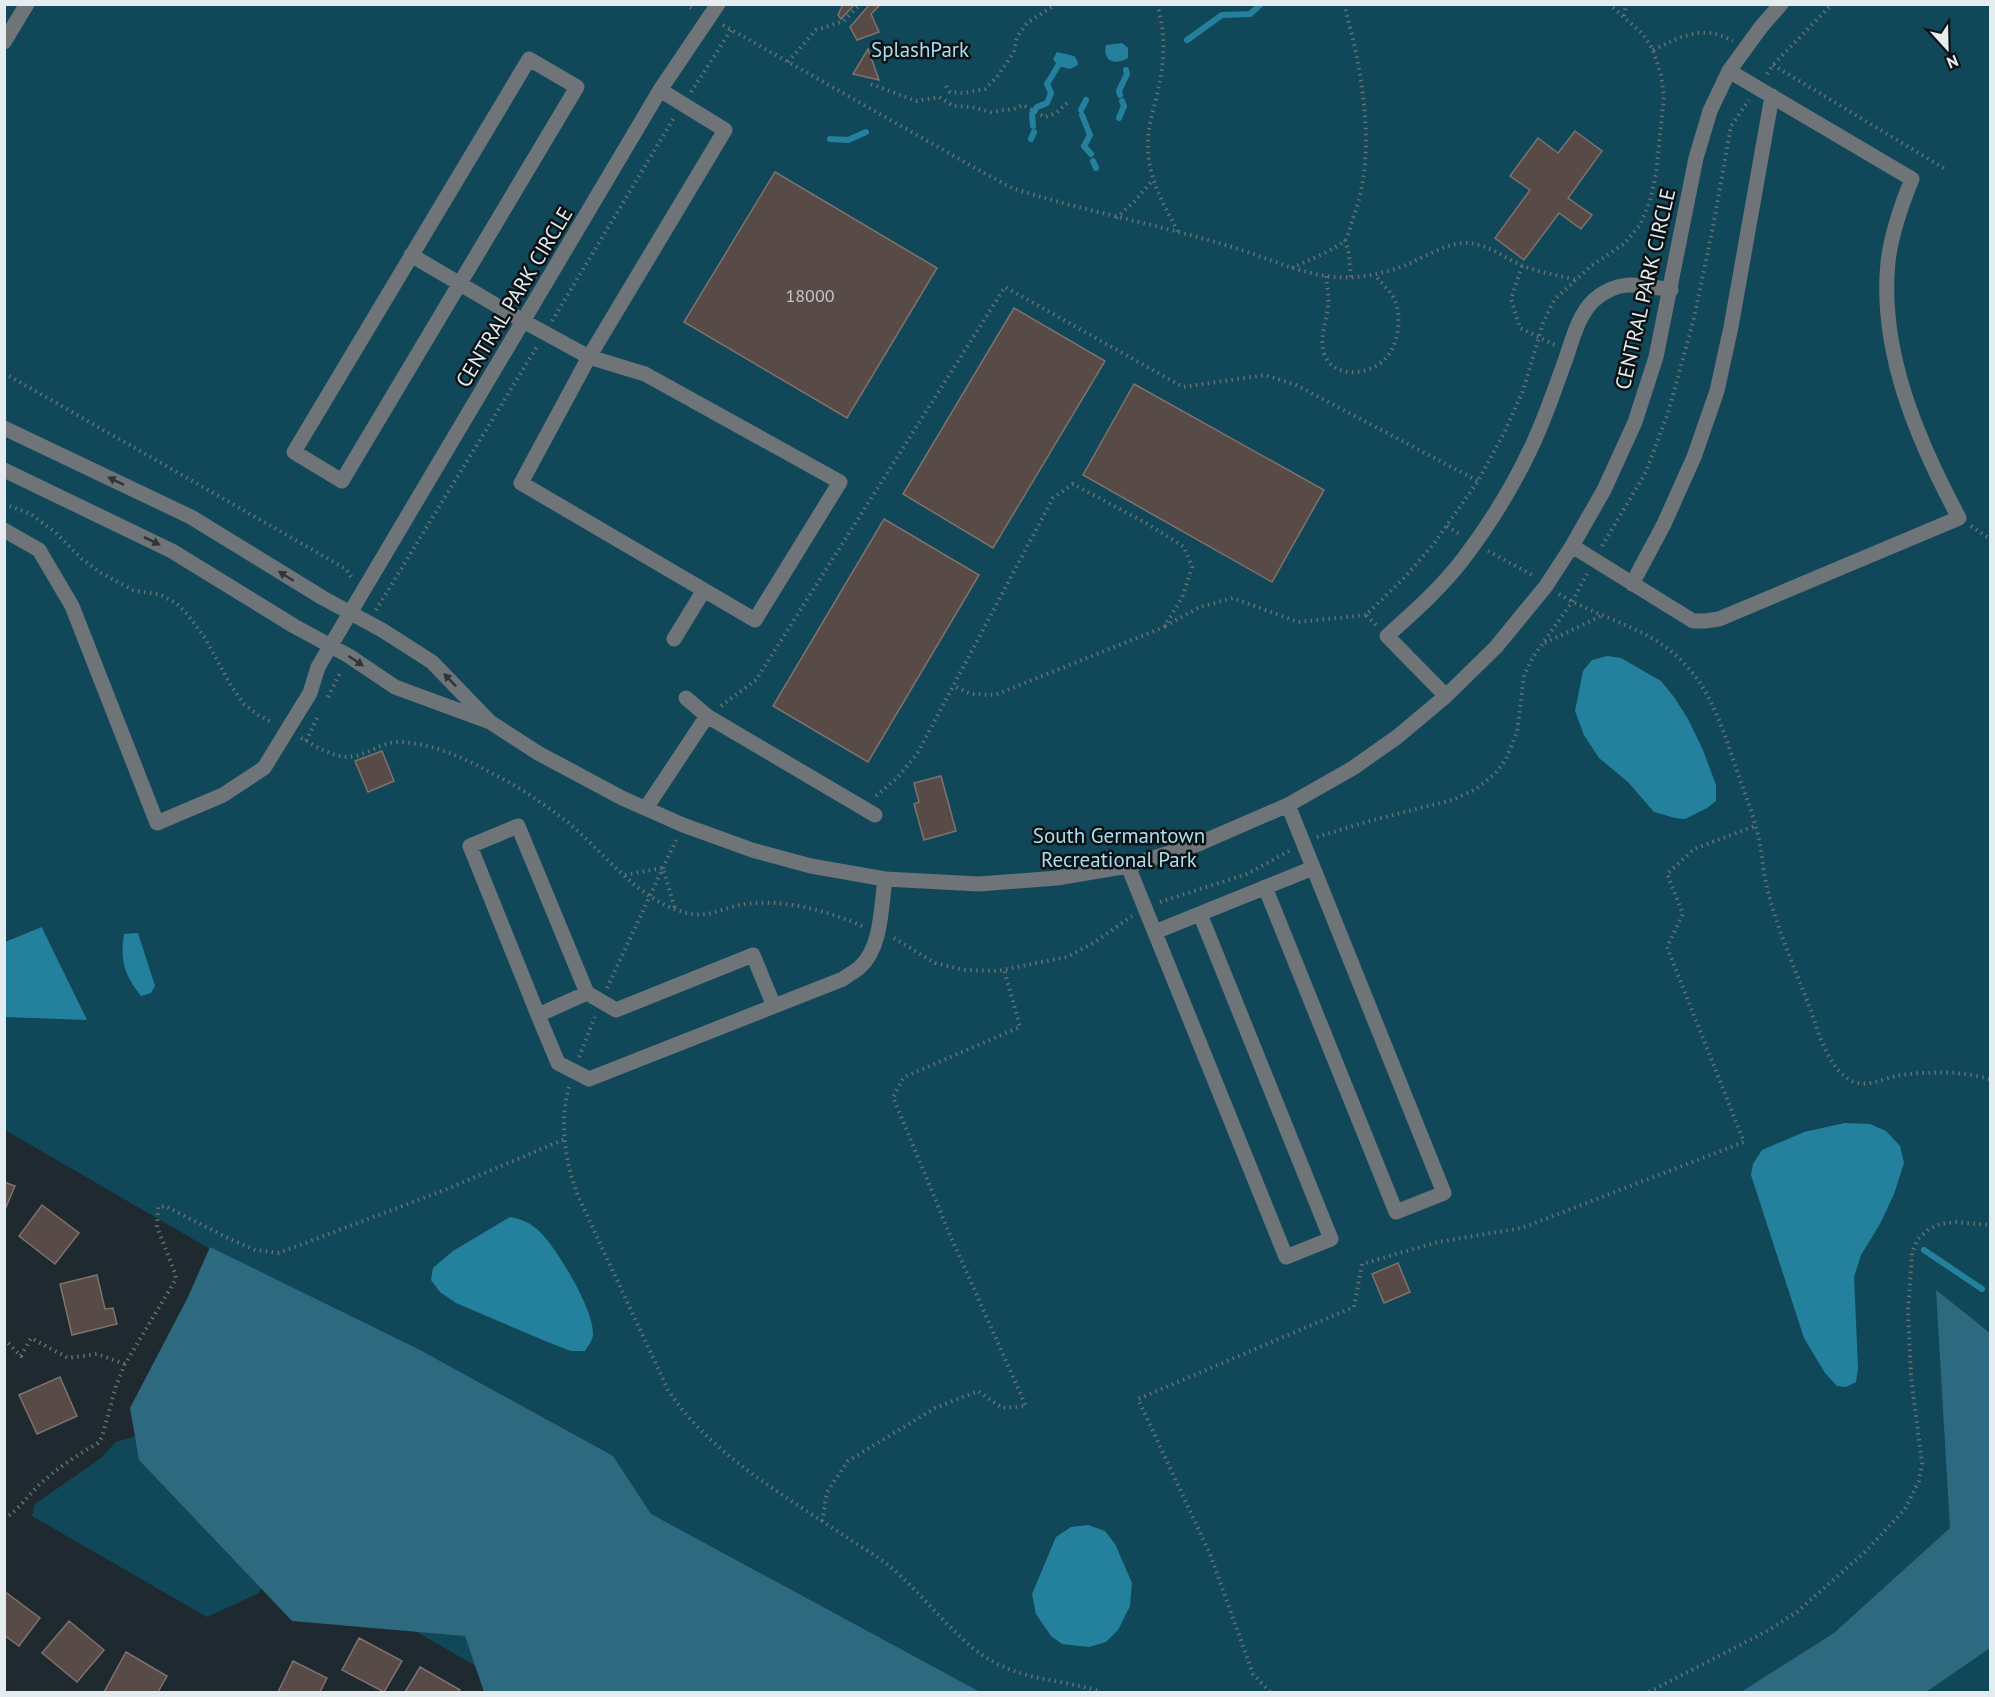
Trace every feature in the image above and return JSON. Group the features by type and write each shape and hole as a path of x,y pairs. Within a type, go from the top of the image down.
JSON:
{"street":[{"path":"4,42 27,4"},
{"name":"CENTRAL PARK CIRCLE","path":"4,428 191,517 351,614 372,617 382,630 432,662 490,722 538,753 683,825 762,853 811,866 885,879 979,884 1057,878 1128,866 1198,844 1288,805 1353,768 1396,738 1446,696 1496,647 1546,586 1604,490 1635,422 1656,357 1696,158 1710,111 1729,71 1781,4"},
{"name":"CENTRAL PARK CIRCLE","path":"331,646 660,90 713,11"},
{"path":"529,59 577,87 459,284 342,481 294,452 529,59"},
{"path":"1572,546 1693,621 1719,619 1959,518 1935,472 1915,422 1898,372 1888,317 1888,261 1902,205 1912,179 1729,71"},
{"path":"411,255 589,357 645,374 840,482 754,620 521,483 589,357 725,130 660,90"},
{"path":"1632,584 1694,457 1717,391 1731,327 1772,96"},
{"path":"1446,696 1388,636 1463,560 1504,498 1530,450 1582,316 1592,302 1603,293 1618,286 1635,284 1671,290"},
{"name":"CENTRAL PARK CIRCLE","path":"4,470 172,551 294,626 349,656 395,687 490,722"},
{"path":"4,530 39,550 72,606 157,823 223,795 264,768 310,693 318,667 331,646"},
{"path":"674,639 704,590"},
{"path":"686,698 707,716 868,812"},
{"path":"646,808 707,716"},
{"path":"1265,887 1396,1212 1444,1193 1288,805"},
{"path":"774,1006 753,955 616,1010 586,993 518,826 470,846 558,1063 590,1079 843,979 867,958 875,942 885,879"},
{"path":"1128,866 1286,1257 1331,1239 1200,914"},
{"path":"1155,932 1313,868"},
{"path":"538,1015 586,993"}],"path":[{"path":"685,4 713,11 731,30 1012,188 1116,218 1234,248 1291,268 1326,276 1351,277 1375,274 1403,266 1458,244 1476,244 1496,251 1522,266 1576,280"},
{"path":"788,62 816,30 843,21 860,4"},
{"path":"946,86 950,92 964,93 985,89 997,77 1014,52 1017,37 1027,23 1056,4"},
{"path":"1157,4 1161,19 1164,62 1148,129 1147,146 1153,180 1179,234"},
{"path":"1344,4 1359,70 1364,117 1363,186 1345,240 1351,277"},
{"path":"953,686 971,694 995,695 1164,627 1200,607 1233,598 1298,622 1366,615 1405,578 1447,526 1478,481 1504,434 1523,391 1543,323 1554,300 1591,266 1624,244 1640,225 1650,201 1656,174 1664,96 1661,75 1653,50 1643,34 1609,4"},
{"path":"1624,16 1626,4"},
{"path":"4,504 31,514 101,573 133,590 161,595 176,603 205,638 230,684 244,704 258,715 332,755 355,756 396,742 427,746 457,756 536,799 567,821 650,897 675,909 693,914 712,913 742,904 771,903 802,907 847,918 894,938 935,963 964,970 1004,969 1067,957 1095,942 1145,908 1247,874 1303,843 1329,832 1452,800 1476,789 1495,774 1506,759 1517,732 1524,675 1533,657 1572,602 1646,472 1668,413 1693,322 1731,126 1773,65 1832,4"},
{"path":"372,617 683,104 731,30"},
{"path":"1653,50 1680,37 1703,31 1719,33 1746,48"},
{"path":"1773,65 1946,169"},
{"path":"871,84 916,101 939,97 953,106 972,107 991,112 1014,109 1023,105 1045,117 1056,113 1068,102"},
{"path":"1116,218 1153,180"},
{"path":"1291,268 1322,254 1345,240"},
{"path":"1522,266 1511,299 1520,328 1539,339 1569,351"},
{"path":"1326,276 1328,308 1322,340 1323,353 1328,363 1339,370 1356,372 1375,367 1386,358 1395,341 1398,326 1397,307 1391,291 1380,282 1375,274"},
{"path":"707,716 756,680 1005,287 1183,387 1265,375 1296,385 1478,481"},
{"path":"4,373 90,420 346,569 363,593 372,617"},
{"path":"868,812 917,754 1053,498 1073,484 1146,523 1184,547 1192,567 1182,598 1164,627"},
{"path":"1447,526 1528,572 1572,602 1654,639 1674,653 1692,673 1707,696 1722,730 1755,826 1767,888 1778,924 1823,1045 1833,1064 1843,1076 1854,1083 1870,1083 1898,1075 1930,1072 1971,1074 1990,1079"},
{"path":"1366,615 1388,636"},
{"path":"1542,644 1604,615"},
{"path":"327,698 349,656"},
{"path":"306,741 322,709"},
{"path":"683,825 601,1002 564,1103 569,1171 578,1196 668,1390 682,1412 737,1461 886,1564 910,1584 968,1644 1003,1667 1030,1676 1101,1692"},
{"path":"1270,1692 1253,1674 1210,1554 1138,1399 1354,1307 1362,1264 1438,1242 1522,1228 1744,1142 1666,947 1683,914 1667,874 1694,849 1755,826"},
{"path":"625,875 663,868"},
{"path":"663,868 675,909"},
{"path":"822,1521 827,1492 848,1461 895,1430 935,1408 978,1391 1002,1408 1026,1406 950,1235 893,1097 904,1077 1020,1027 1004,969"},
{"path":"4,1519 22,1505 39,1485 98,1443 102,1437 116,1386 125,1364 176,1280 157,1227 158,1207 165,1206 255,1250 279,1253 447,1189 565,1139"},
{"path":"1649,1692 1767,1631 1797,1612 1865,1552 1905,1509 1919,1481 1922,1464 1911,1377 1908,1323 1912,1253 1918,1239 1929,1229 1940,1224 1956,1222 1990,1225"},
{"path":"4,1339 21,1356 31,1338 68,1358 97,1354 125,1364"}],"green space":[{"name":"South Germantown Recreational Park","path":"5,5 1990,5 1990,1692 521,1692 295,1562 398,1358 5,1130"},
{"path":"162,1428 275,1558 259,1593 207,1617 32,1516 35,1504 101,1458 116,1442"}],"shaded area":[{"path":"1122,43 1128,48 1128,58 1114,62 1106,55 1106,45"},
{"path":"1057,52 1074,56 1078,65 1070,69 1058,66 1053,59"},
{"path":"1607,656 1621,658 1661,681 1674,697 1703,750 1716,785 1716,801 1707,808 1685,819 1654,812 1628,782 1599,758 1584,735 1575,711 1583,671 1592,660"},
{"path":"42,927 87,1020 5,1017 5,942"},
{"path":"138,933 155,986 151,993 141,996 127,974 123,960 124,934"},
{"path":"1845,1123 1870,1124 1886,1131 1900,1146 1904,1163 1894,1194 1880,1224 1861,1255 1854,1277 1858,1368 1856,1382 1846,1387 1837,1386 1825,1373 1804,1338 1751,1175 1753,1164 1762,1150 1804,1132"},
{"path":"510,1217 533,1226 547,1239 573,1280 592,1323 593,1336 585,1351 571,1351 456,1303 440,1292 431,1280 433,1268 453,1251"},
{"path":"210,1247 420,1350 613,1456 651,1514 980,1692 484,1692 465,1636 292,1621 139,1460 130,1408 188,1297"},
{"path":"1936,1290 1990,1333 1990,1648 1926,1692 1741,1692 1834,1633 1950,1528"},
{"path":"1088,1525 1105,1531 1115,1544 1132,1583 1130,1606 1118,1630 1106,1642 1089,1647 1062,1644 1051,1636 1036,1614 1032,1594 1056,1537 1071,1527"}],"building":[{"path":"843,4 855,4 841,19 838,15"},
{"path":"870,4 881,4 871,14 879,32 857,40 850,27"},
{"path":"868,49 879,80 853,74"},
{"path":"1575,131 1602,151 1568,198 1592,215 1581,229 1559,213 1524,260 1495,238 1530,190 1510,176 1538,138 1558,153"},
{"path":"775,172 937,268 847,418 684,322"},
{"path":"1014,308 1105,361 993,548 903,494"},
{"path":"1134,384 1324,490 1272,582 1083,475"},
{"path":"884,519 979,575 868,762 773,706"},
{"path":"382,751 394,781 368,792 355,761"},
{"path":"941,776 956,831 924,840 914,804 919,802 914,783"},
{"path":"4,1182 15,1186 4,1212"},
{"path":"42,1205 79,1233 55,1264 19,1236"},
{"path":"1398,1263 1410,1292 1384,1303 1372,1274"},
{"path":"97,1275 105,1309 113,1308 117,1324 72,1335 60,1284"},
{"path":"60,1377 77,1416 37,1434 19,1395"},
{"path":"4,1591 40,1618 19,1646 4,1635"},
{"path":"69,1621 104,1650 77,1682 42,1653"},
{"path":"359,1638 402,1661 384,1692 342,1670"},
{"path":"126,1652 167,1676 158,1692 104,1692"},
{"path":"293,1661 327,1678 320,1692 278,1692"},
{"path":"420,1667 460,1690 458,1692 405,1692"}],"waterway":[{"path":"1187,40 1222,15 1250,14 1261,4"},
{"path":"1033,126 1032,114 1037,107 1047,103 1051,93 1047,84 1058,66"},
{"path":"1120,95 1119,91 1127,74 1126,70"},
{"path":"1081,110 1086,100"},
{"path":"1119,118 1124,106 1122,101"},
{"path":"1082,115 1090,135 1084,146 1091,154"},
{"path":"830,139 848,140 866,132"},
{"path":"1031,139 1034,132"},
{"path":"1093,161 1096,168"},
{"path":"1924,1250 1982,1289"}],"park label":[{"name":"SplashPark","path":"920,49"}]}
